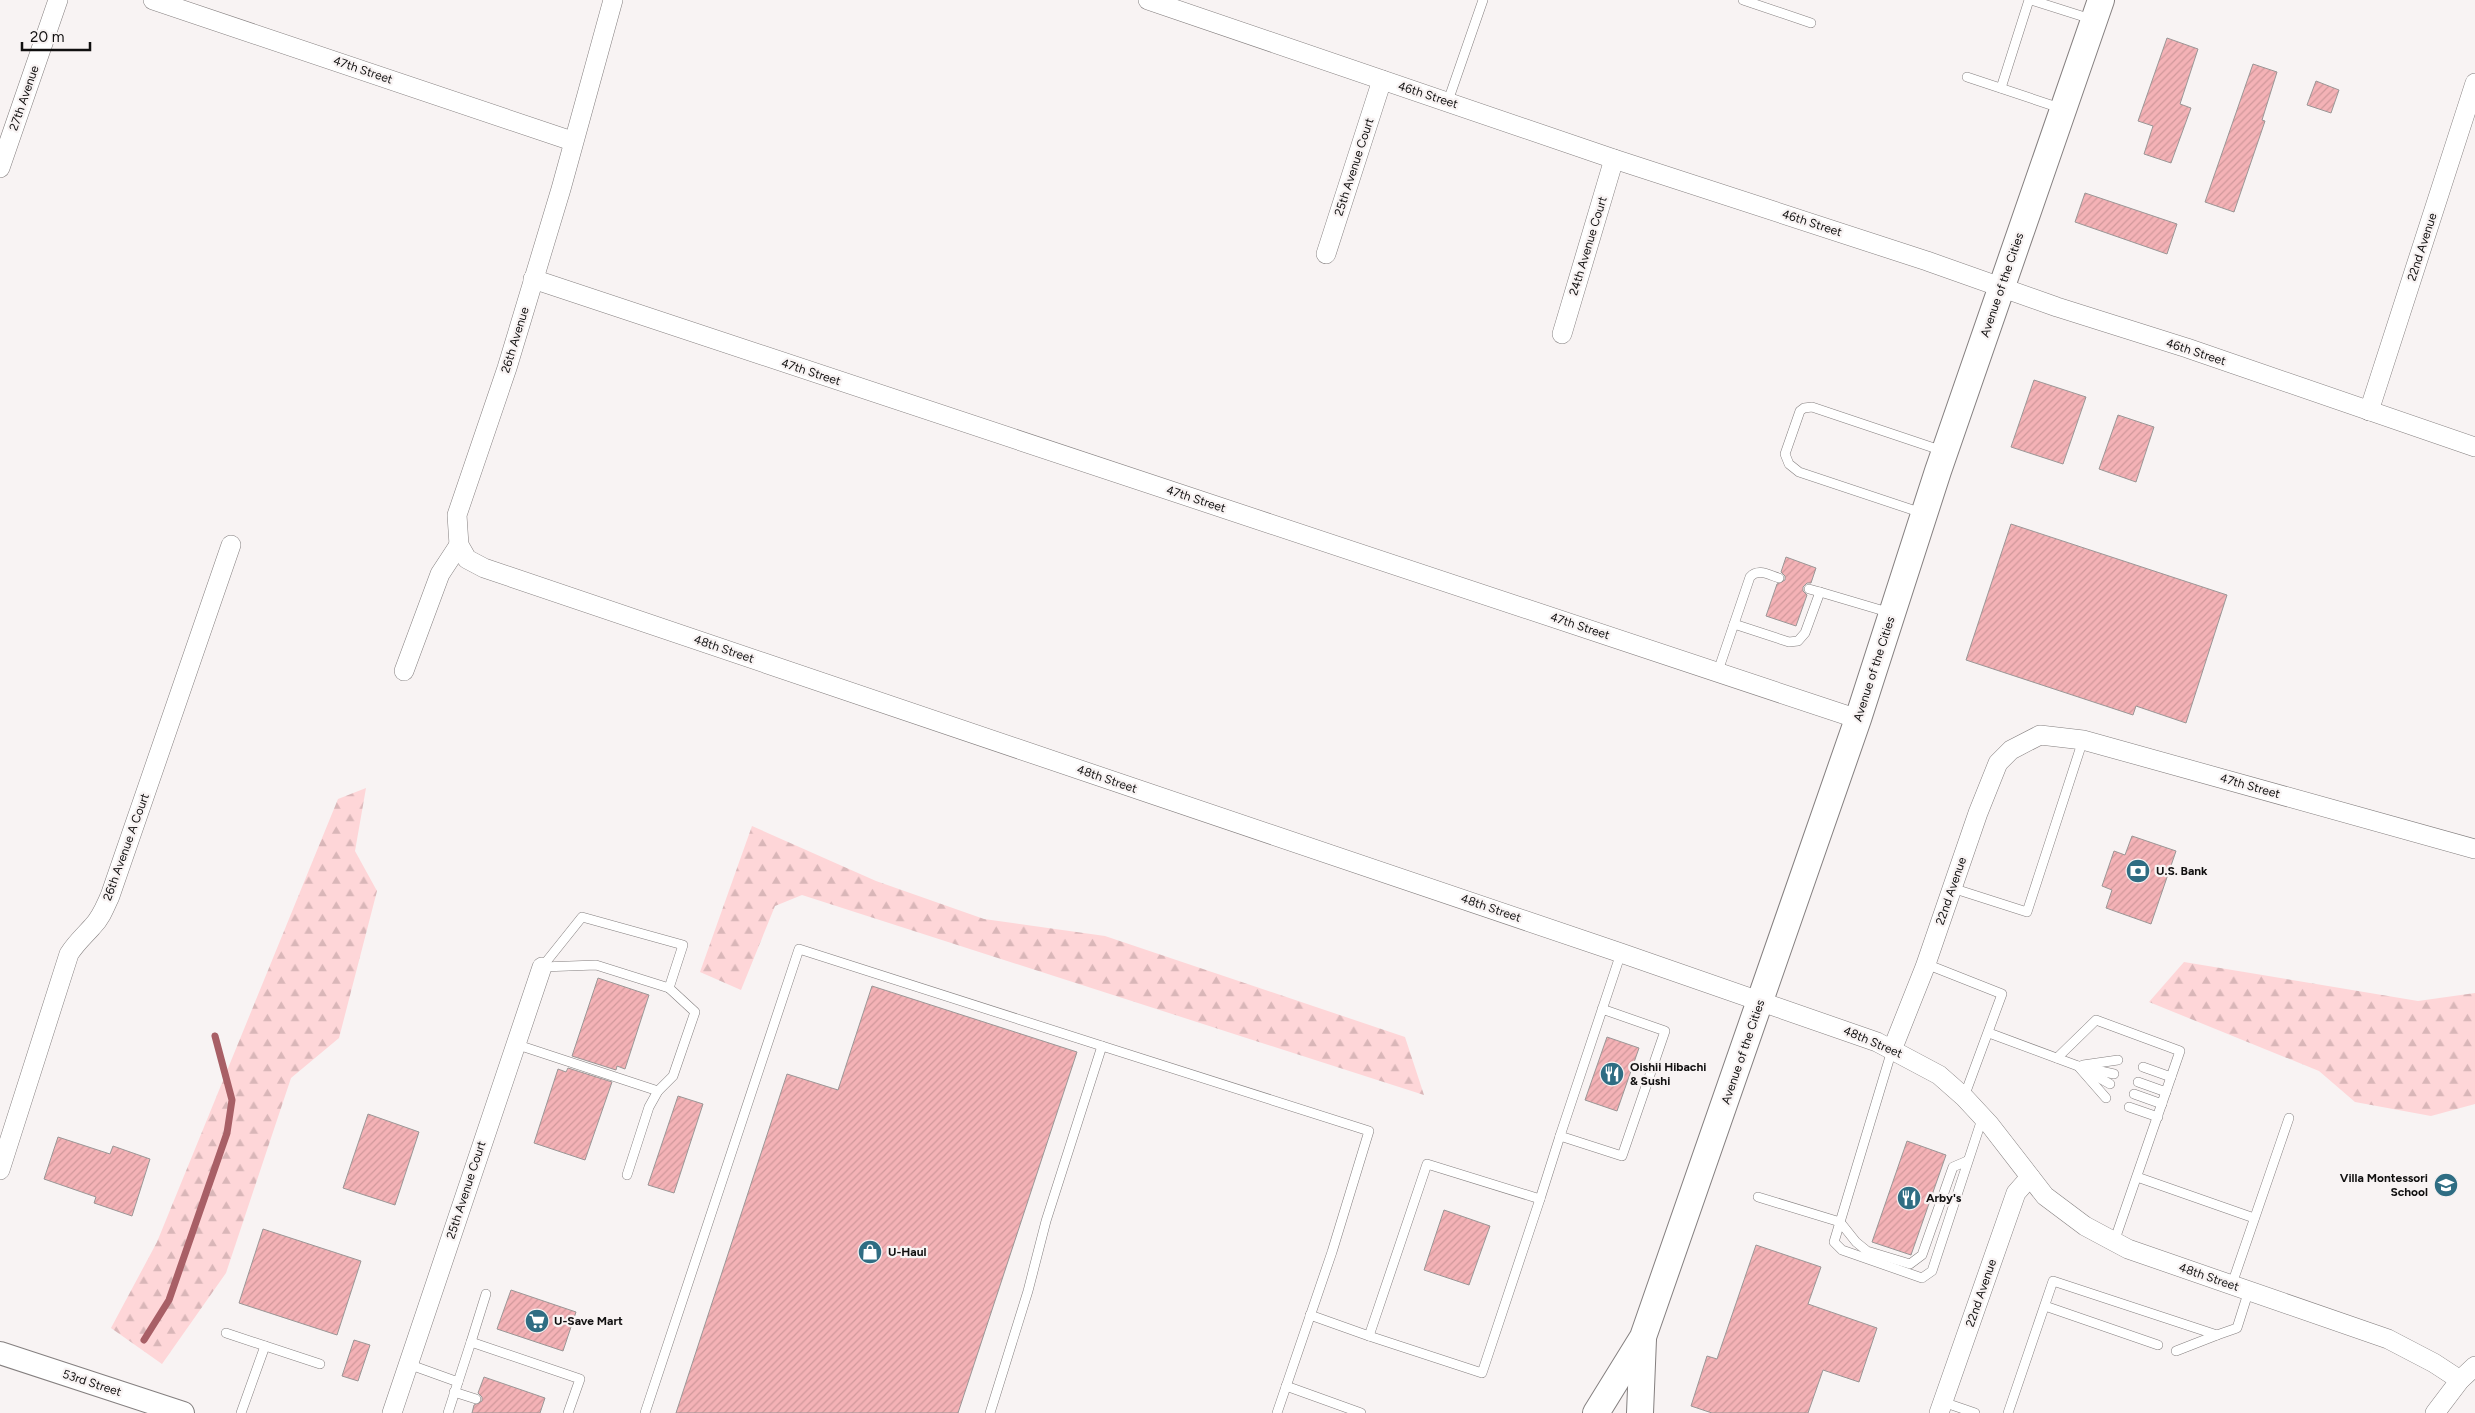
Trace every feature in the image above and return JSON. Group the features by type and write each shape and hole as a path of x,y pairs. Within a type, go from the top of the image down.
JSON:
{"main road":[{"name":"Avenue of the Cities","path":"1596,1413 1643,1337 1858,719 1945,451 2097,10"},
{"name":"Avenue of the Cities","path":"1640,1413 1643,1337"}],"street":[{"name":"27th Avenue","path":"0,168 58,0"},
{"name":"47th Street","path":"153,0 572,141"},
{"name":"26th Avenue","path":"459,545 456,528 457,515 507,368 561,189 572,141 613,0"},
{"name":"46th Street","path":"1148,0 1614,159 2002,287 2057,308 2187,348 2475,447"},
{"name":"25th Avenue Court","path":"1326,254 1382,80"},
{"name":"22nd Avenue","path":"2369,410 2475,83"},
{"name":"24th Avenue Court","path":"1562,334 1614,159"},
{"name":"47th Street","path":"533,279 1858,719"},
{"name":"26th Avenue A Court","path":"0,1170 69,954 78,939 92,927 102,914 110,896 231,545"},
{"path":"404,672 440,574 459,545"},
{"name":"48th Street","path":"459,545 468,559 484,568 1621,952 1849,1031 1892,1050 1939,1075 1983,1116 2045,1196 2066,1213 2114,1242 2128,1249 2388,1339 2434,1363 2460,1380"},
{"name":"47th Street","path":"2025,743 2040,735 2083,740 2475,849"},
{"name":"22nd Avenue","path":"1892,1050 1926,964 1998,763 2011,750 2025,743"},
{"name":"25th Avenue Court","path":"392,1413 542,967"},
{"name":"22nd Avenue","path":"1941,1407 2016,1193 2030,1177"},
{"name":"53rd Street","path":"0,1353 184,1413"},
{"path":"2435,1413 2460,1380 2475,1366"}],"lane":[{"path":"1448,101 1483,0"},
{"path":"1743,0 1811,23"},
{"path":"2001,88 2030,0 2097,10"},
{"path":"1967,76 2063,109"},
{"path":"1924,514 1799,472 1789,464 1785,454 1800,411 1804,408 1812,407 1945,451"},
{"path":"1718,671 1750,577 1754,573 1759,572 1779,578"},
{"path":"1809,588 1892,614"},
{"path":"1734,624 1789,642 1798,641 1805,633 1820,592"},
{"path":"1952,888 2028,912 2083,740"},
{"path":"542,967 582,917 683,944 669,988"},
{"path":"645,1413 799,949 1369,1131 1277,1413"},
{"path":"1310,1315 1482,1373 1621,952"},
{"path":"1926,964 2002,994 1964,1097"},
{"path":"542,967 596,965 669,988 695,1012 673,1076 658,1091 650,1107 627,1175"},
{"path":"1560,1136 1622,1156 1665,1031 1602,1009"},
{"path":"2057,1058 2096,1020 2180,1051 2114,1242"},
{"path":"1989,1033 2078,1066 2114,1074"},
{"path":"515,1044 658,1091"},
{"path":"990,1413 1028,1291 1046,1222 1102,1046"},
{"path":"1892,1050 1834,1242 1842,1250 1922,1278 1932,1271 1983,1116"},
{"path":"2078,1066 2118,1060"},
{"path":"2078,1066 2110,1084"},
{"path":"2078,1066 2106,1098"},
{"path":"2143,1067 2171,1077"},
{"path":"2138,1082 2166,1092"},
{"path":"2134,1094 2162,1104"},
{"path":"2129,1107 2158,1117"},
{"path":"2176,1351 2237,1328 2241,1288 2254,1218 2289,1118"},
{"path":"1758,1197 1840,1222 1856,1242 1867,1251 1910,1264 1922,1255 1953,1167 1967,1161"},
{"path":"1369,1336 1427,1164 1540,1200"},
{"path":"2137,1177 2254,1218"},
{"path":"2008,1413 2053,1281 2217,1335"},
{"path":"448,1413 486,1294"},
{"path":"2045,1306 2158,1345"},
{"path":"226,1333 320,1364"},
{"path":"470,1342 580,1379 568,1413"},
{"path":"241,1413 265,1346"},
{"path":"408,1364 458,1382"},
{"path":"1286,1386 1361,1413"},
{"path":"454,1392 476,1399"},
{"path":"1941,1407 1974,1413"}],"green space":[{"path":"366,788 355,851 377,891 339,1038 291,1078 226,1273 162,1364 111,1328 157,1242 338,799"},
{"path":"752,826 876,881 984,919 1105,936 1405,1037 1424,1095 802,895 775,906 741,990 700,972"},
{"path":"2184,962 2418,1001 2475,993 2475,1104 2431,1116 2355,1102 2319,1071 2149,1002"}],"building":[{"path":"2167,38 2198,49 2180,104 2191,108 2171,163 2144,154 2153,126 2138,121"},
{"path":"2253,64 2277,72 2262,120 2265,121 2234,212 2205,202"},
{"path":"2316,81 2339,90 2331,113 2307,105"},
{"path":"2085,193 2177,224 2167,254 2075,222"},
{"path":"2034,380 2086,397 2063,464 2011,447"},
{"path":"2118,415 2154,427 2136,482 2099,469"},
{"path":"2011,524 2227,595 2186,723 2136,706 2133,715 1966,660"},
{"path":"1786,557 1816,568 1811,583 1807,583 1803,587 1803,591 1807,595 1796,626 1766,616 1777,584 1785,580 1785,576 1781,572"},
{"name":"U.S. Bank","path":"2132,836 2176,851 2151,924 2106,908 2112,890 2102,886 2114,851 2125,855"},
{"path":"598,978 649,995 625,1069 617,1066 616,1070 572,1056"},
{"name":"U-Haul","path":"872,986 1077,1052 958,1413 676,1413 787,1074 838,1090"},
{"name":"Oishii Hibachi & Sushi","path":"1607,1037 1639,1048 1617,1111 1585,1100"},
{"path":"568,1068 612,1082 585,1160 534,1143 558,1069 566,1072"},
{"path":"678,1096 703,1104 674,1193 648,1185"},
{"path":"368,1114 419,1132 395,1205 343,1188"},
{"path":"58,1137 110,1154 113,1146 150,1159 132,1216 94,1203 96,1197 44,1179"},
{"name":"Arby's","path":"1907,1141 1946,1155 1911,1255 1872,1242"},
{"path":"1444,1210 1490,1226 1469,1285 1424,1270"},
{"path":"263,1229 361,1261 337,1335 239,1303"},
{"path":"1756,1245 1821,1267 1808,1304 1877,1328 1859,1382 1823,1370 1808,1413 1712,1413 1691,1406 1707,1356 1717,1359"},
{"name":"U-Save Mart","path":"511,1290 576,1312 563,1351 497,1329"},
{"path":"354,1340 370,1345 358,1381 342,1376"},
{"path":"484,1377 545,1398 540,1413 472,1413 474,1405 482,1401 482,1397 478,1393"}],"waterway":[{"path":"144,1340 169,1300 227,1133 232,1100 215,1036"}],"place":[{"name":"U.S. Bank","path":"2138,871"},
{"name":"Oishii Hibachi & Sushi","path":"1612,1074"},
{"name":"Villa Montessori School","path":"2446,1185"},
{"name":"Arby's","path":"1909,1198"},
{"name":"U-Haul","path":"870,1252"},
{"name":"U-Save Mart","path":"537,1321"}]}
